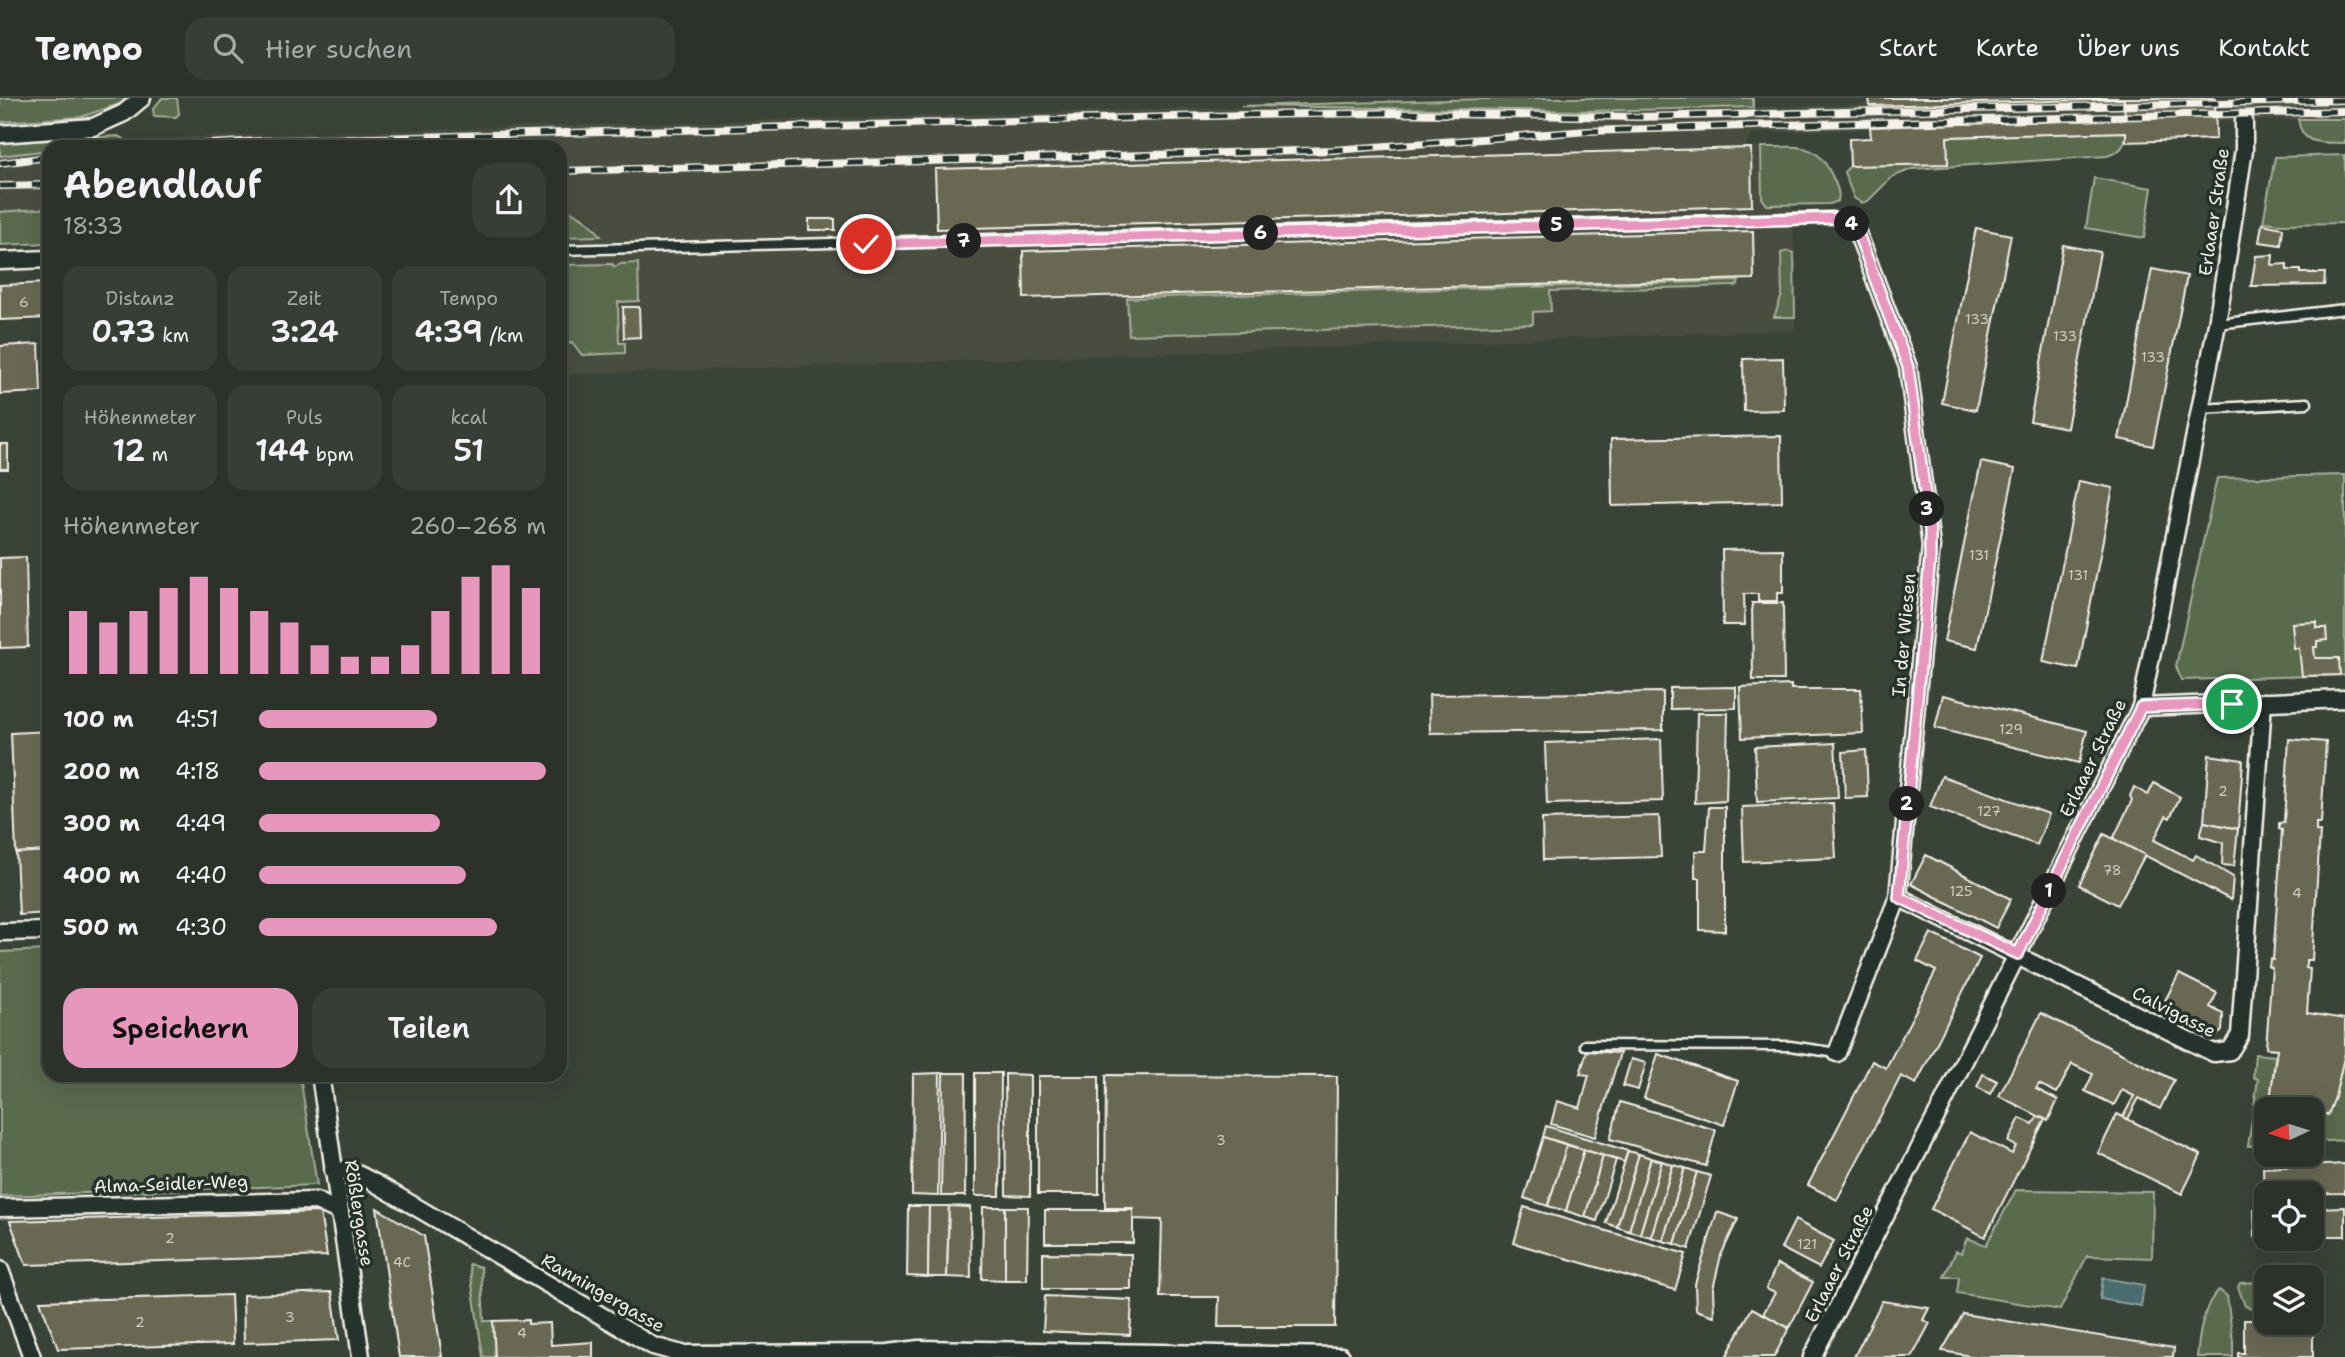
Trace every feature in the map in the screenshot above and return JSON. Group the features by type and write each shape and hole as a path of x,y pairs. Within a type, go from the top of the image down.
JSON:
{"street":[{"path":"0,134 93,127 124,113 142,98"},
{"name":"Erlaaer Straße","path":"1812,1357 2141,707 2217,324 2244,150 2244,121"},
{"name":"In der Wiesen","path":"1837,1053 1899,897 1930,558 1930,531 1908,367 1861,242 1849,221"},
{"path":"0,261 42,259"},
{"path":"2141,707 2345,699"},
{"name":"Calvigasse","path":"1899,897 2214,1054 2230,1051 2240,1035 2263,702"},
{"path":"0,932 42,931"},
{"name":"Rößlergasse","path":"321,1082 361,1357"},
{"name":"Ranningergasse","path":"333,1170 352,1171 375,1183 653,1346 682,1354 888,1353 919,1349 1341,1356"},
{"name":"Alma-Seidler-Weg","path":"0,1208 316,1201 340,1212"},
{"path":"0,1270 32,1357"}],"lane":[{"path":"567,250 1832,217 1849,221"},
{"path":"2217,324 2345,309"},
{"path":"2200,409 2307,403"},
{"path":"1585,1045 1790,1046 1837,1053"}],"shaded area":[{"path":"2166,98 2345,98 2345,119 2215,121 2207,117 1754,133 1747,141 1747,147 1761,147 1762,198 1770,205 1793,205 1795,330 567,375 567,140 159,140 337,132 1242,107 1373,106 1590,111"},
{"path":"42,151 42,209 0,212 0,195 3,194 0,193 0,156"}],"green space":[{"path":"0,98 126,98 122,103 81,117 0,122"},
{"path":"162,98 177,98 179,114 176,117 154,116 153,109"},
{"path":"1518,98 1753,98 1753,107 1590,111 1241,106"},
{"path":"2298,119 2345,119 2345,143 2309,139 2300,128"},
{"path":"2126,132 2121,148 2107,156 1912,169 1892,177 1868,201 1862,203 1854,198 1844,172 1850,166 1948,163 1947,137"},
{"path":"118,136 125,140 51,140"},
{"path":"42,141 42,151 0,156 0,143"},
{"path":"1761,147 1796,147 1813,152 1828,167 1837,188 1838,201 1830,204 1767,205 1762,198"},
{"path":"2345,155 2345,223 2263,222 2275,157"},
{"path":"2094,178 2152,188 2144,238 2086,228"},
{"path":"42,209 42,243 0,245 0,212"},
{"path":"567,210 588,222 601,236 567,237"},
{"path":"1781,253 1794,253 1795,317 1774,317 1782,295"},
{"path":"638,263 639,301 618,302 619,343 625,343 625,353 582,355 572,342 567,344 567,265 613,264 614,267"},
{"path":"1739,281 1735,286 1550,291 1551,311 1533,312 1533,324 1129,335 1127,298"},
{"path":"2345,475 2345,675 2181,680 2176,666 2217,478"},
{"path":"42,950 42,1082 301,1082 317,1185 0,1196 0,952"},
{"path":"2345,1053 2345,1140 2324,1141 2324,1097 2281,1097"},
{"path":"2255,1054 2275,1056 2270,1097 2255,1097 2258,1079 2253,1077"},
{"path":"2254,1106 2254,1146 2248,1146"},
{"path":"2016,1190 2153,1192 2152,1258 2087,1256 2060,1310 1957,1293 1959,1277 1944,1277 1956,1251 1961,1253 1967,1238 1986,1245"},
{"path":"469,1264 481,1267 484,1321 493,1321 495,1357 483,1357"},
{"path":"2254,1282 2254,1310 2245,1306 2238,1287 2240,1283"},
{"path":"2219,1290 2227,1296 2233,1357 2197,1357 2206,1312"}],"water":[{"path":"2103,1278 2144,1285 2141,1306 2100,1299"}],"building":[{"path":"1869,98 2215,98 2216,139 2126,142 2126,132 1947,137 1948,164 1850,166 1849,139 1871,138 1870,127 2125,119 2124,99 1870,106"},
{"path":"1751,148 1752,206 937,229 935,169"},
{"path":"809,219 835,219 835,230 809,230"},
{"path":"2262,224 2283,228 2281,245 2259,242"},
{"path":"1976,228 2011,235 1976,410 1942,403"},
{"path":"1753,231 1754,279 1024,298 1023,251"},
{"path":"2063,245 2100,252 2067,428 2030,421"},
{"path":"2273,255 2272,265 2287,264 2287,270 2301,270 2301,273 2325,273 2324,285 2251,286 2256,256"},
{"path":"2152,269 2187,276 2153,446 2119,439"},
{"path":"42,283 42,318 0,320 0,285"},
{"path":"623,307 639,307 640,337 624,338"},
{"path":"39,344 41,392 0,394 0,346"},
{"path":"1783,358 1784,410 1744,411 1743,359"},
{"path":"1781,436 1782,502 1612,506 1611,439"},
{"path":"0,444 8,444 8,469 0,469"},
{"path":"1981,462 2015,469 1977,648 1944,641"},
{"path":"2079,481 2113,488 2078,669 2043,662"},
{"path":"1783,549 1783,593 1777,593 1777,601 1758,601 1758,594 1744,594 1745,625 1723,625 1722,550"},
{"path":"26,557 28,647 0,648 0,558"},
{"path":"1752,603 1783,603 1784,680 1753,680"},
{"path":"2317,622 2317,628 2326,628 2327,640 2317,641 2317,647 2314,647 2315,658 2339,658 2340,675 2302,676 2299,648 2294,648 2292,623"},
{"path":"1791,685 1791,689 1861,689 1863,733 1742,738 1740,687"},
{"path":"1736,687 1736,708 1670,709 1670,688"},
{"path":"1663,692 1663,730 1430,733 1429,695"},
{"path":"1943,695 2087,731 2079,763 1935,728"},
{"path":"1697,713 1728,713 1726,801 1695,803"},
{"path":"42,731 42,851 16,853 11,733"},
{"path":"1661,739 1663,801 1547,804 1545,743"},
{"path":"2289,739 2326,742 2321,823 2316,823 2316,831 2320,832 2312,960 2306,960 2306,968 2310,969 2307,1013 2345,1019 2345,1053 2328,1115 2324,1113 2324,1097 2270,1097 2277,1049 2266,1048 2272,968 2269,967 2270,959 2273,960 2282,830 2279,829 2279,823 2284,822"},
{"path":"1835,743 1838,798 1757,802 1755,747"},
{"path":"1866,750 1868,797 1845,798 1843,752"},
{"path":"2209,755 2243,760 2238,829 2204,822"},
{"path":"1942,776 2049,814 2037,845 1930,807"},
{"path":"2154,783 2180,797 2170,818 2166,816 2154,840 2193,860 2196,855 2233,877 2231,900 2113,839 2132,800 2130,796 2134,787 2148,795"},
{"path":"1833,803 1836,858 1744,862 1742,807"},
{"path":"1709,807 1725,807 1725,931 1700,930 1700,878 1695,878 1695,851 1706,851"},
{"path":"1659,816 1661,857 1543,860 1542,819"},
{"path":"2204,822 2238,829 2234,866 2222,865 2223,843 2200,836"},
{"path":"2104,834 2145,855 2118,905 2079,885"},
{"path":"42,851 42,913 19,915 16,853"},
{"path":"1926,855 2011,899 1996,928 1911,884"},
{"path":"1931,933 1980,958 1916,1084 1901,1076 1837,1200 1808,1185 1872,1061 1886,1068 1936,971 1917,961"},
{"path":"2179,974 2217,993 2210,1007 2223,1014 2222,1031 2216,1036 2161,1008"},
{"path":"2041,1013 2174,1080 2160,1109 2139,1098 2128,1119 2123,1117 2134,1096 2122,1090 2114,1105 2085,1091 2093,1074 2072,1064 2057,1093 2039,1084 2036,1089 2058,1100 2048,1121 1999,1096"},
{"path":"1587,1051 1620,1053 1595,1137 1551,1124 1557,1101 1580,1108 1589,1075 1580,1074"},
{"path":"1658,1054 1738,1081 1724,1125 1644,1098"},
{"path":"1631,1059 1646,1063 1638,1090 1623,1086"},
{"path":"940,1073 938,1196 912,1195 913,1074"},
{"path":"943,1073 966,1073 965,1196 941,1196"},
{"path":"975,1073 1001,1073 1000,1196 975,1196"},
{"path":"1005,1074 1030,1075 1030,1196 1006,1195"},
{"path":"1983,1074 1997,1081 1990,1094 1977,1087"},
{"path":"1106,1075 1337,1076 1335,1327 1218,1327 1219,1297 1160,1297 1162,1220 1133,1219 1133,1208 1105,1208"},
{"path":"1038,1076 1099,1076 1099,1194 1038,1194"},
{"path":"1620,1102 1716,1130 1706,1166 1610,1139"},
{"path":"2117,1114 2201,1155 2182,1194 2098,1153"},
{"path":"2038,1116 2045,1119 1985,1237 1931,1209 1970,1132 2012,1154 2016,1146 2008,1142 2020,1118 2033,1124"},
{"path":"1546,1126 1628,1151 1624,1162 1543,1137"},
{"path":"1543,1137 1567,1145 1548,1206 1524,1198"},
{"path":"1567,1145 1584,1150 1566,1211 1548,1206"},
{"path":"1584,1150 1603,1156 1585,1217 1566,1211"},
{"path":"1628,1151 1639,1154 1617,1227 1606,1223"},
{"path":"1639,1154 1651,1158 1629,1231 1617,1227"},
{"path":"1603,1156 1616,1160 1597,1221 1585,1217"},
{"path":"1651,1158 1662,1161 1640,1234 1629,1231"},
{"path":"1662,1161 1673,1165 1651,1237 1640,1234"},
{"path":"2345,1164 2345,1193 2324,1193 2324,1181 2263,1181 2263,1168"},
{"path":"1673,1165 1685,1168 1663,1241 1651,1237"},
{"path":"1685,1168 1697,1172 1675,1244 1663,1241"},
{"path":"1697,1172 1711,1176 1689,1249 1675,1244"},
{"path":"908,1206 929,1206 928,1277 907,1276"},
{"path":"929,1206 949,1206 947,1277 928,1277"},
{"path":"949,1206 970,1207 971,1278 947,1277"},
{"path":"983,1207 1005,1207 1005,1280 982,1279"},
{"path":"1005,1207 1028,1207 1027,1280 1005,1280"},
{"path":"1524,1207 1686,1254 1675,1290 1514,1243"},
{"path":"2345,1207 2345,1236 2324,1236 2324,1208"},
{"path":"377,1208 424,1236 442,1357 399,1357"},
{"path":"1045,1210 1133,1210 1133,1243 1045,1243"},
{"path":"320,1212 327,1256 26,1265 10,1221"},
{"path":"1717,1212 1738,1219 1721,1255 1713,1289 1714,1316 1696,1310 1695,1284"},
{"path":"1795,1220 1834,1241 1819,1268 1781,1248"},
{"path":"1043,1253 1131,1254 1131,1289 1043,1289"},
{"path":"1777,1264 1813,1282 1789,1328 1763,1314 1775,1293 1766,1289"},
{"path":"332,1292 339,1340 244,1343 243,1295"},
{"path":"231,1295 233,1344 58,1349 40,1301"},
{"path":"1045,1296 1132,1300 1130,1335 1043,1331"},
{"path":"1882,1301 1929,1308 1923,1320 1930,1323 1912,1357 1854,1357"},
{"path":"1752,1308 1789,1328 1774,1357 1726,1357"},
{"path":"1963,1314 2174,1348 2173,1357 1977,1357 1942,1351"},
{"path":"528,1320 528,1324 550,1323 551,1345 593,1342 593,1357 495,1357 493,1321"},
{"path":"2244,1320 2254,1320 2254,1335 2313,1335 2313,1357 2238,1357 2238,1353 2244,1353"}],"tunnel":[{"path":"2242,98 2244,121"}],"railway":[{"path":"300,140 1248,115 1382,113 1638,117 2345,100"},
{"path":"567,171 1334,150 1588,131 2345,111"},
{"path":"0,163 42,158"},
{"path":"0,186 42,185"}],"route":[{"path":"866,244 1832,217 1847,220 1857,231 1908,367 1930,531 1930,558 1899,897 2018,954 2141,707 2232,704"}]}
